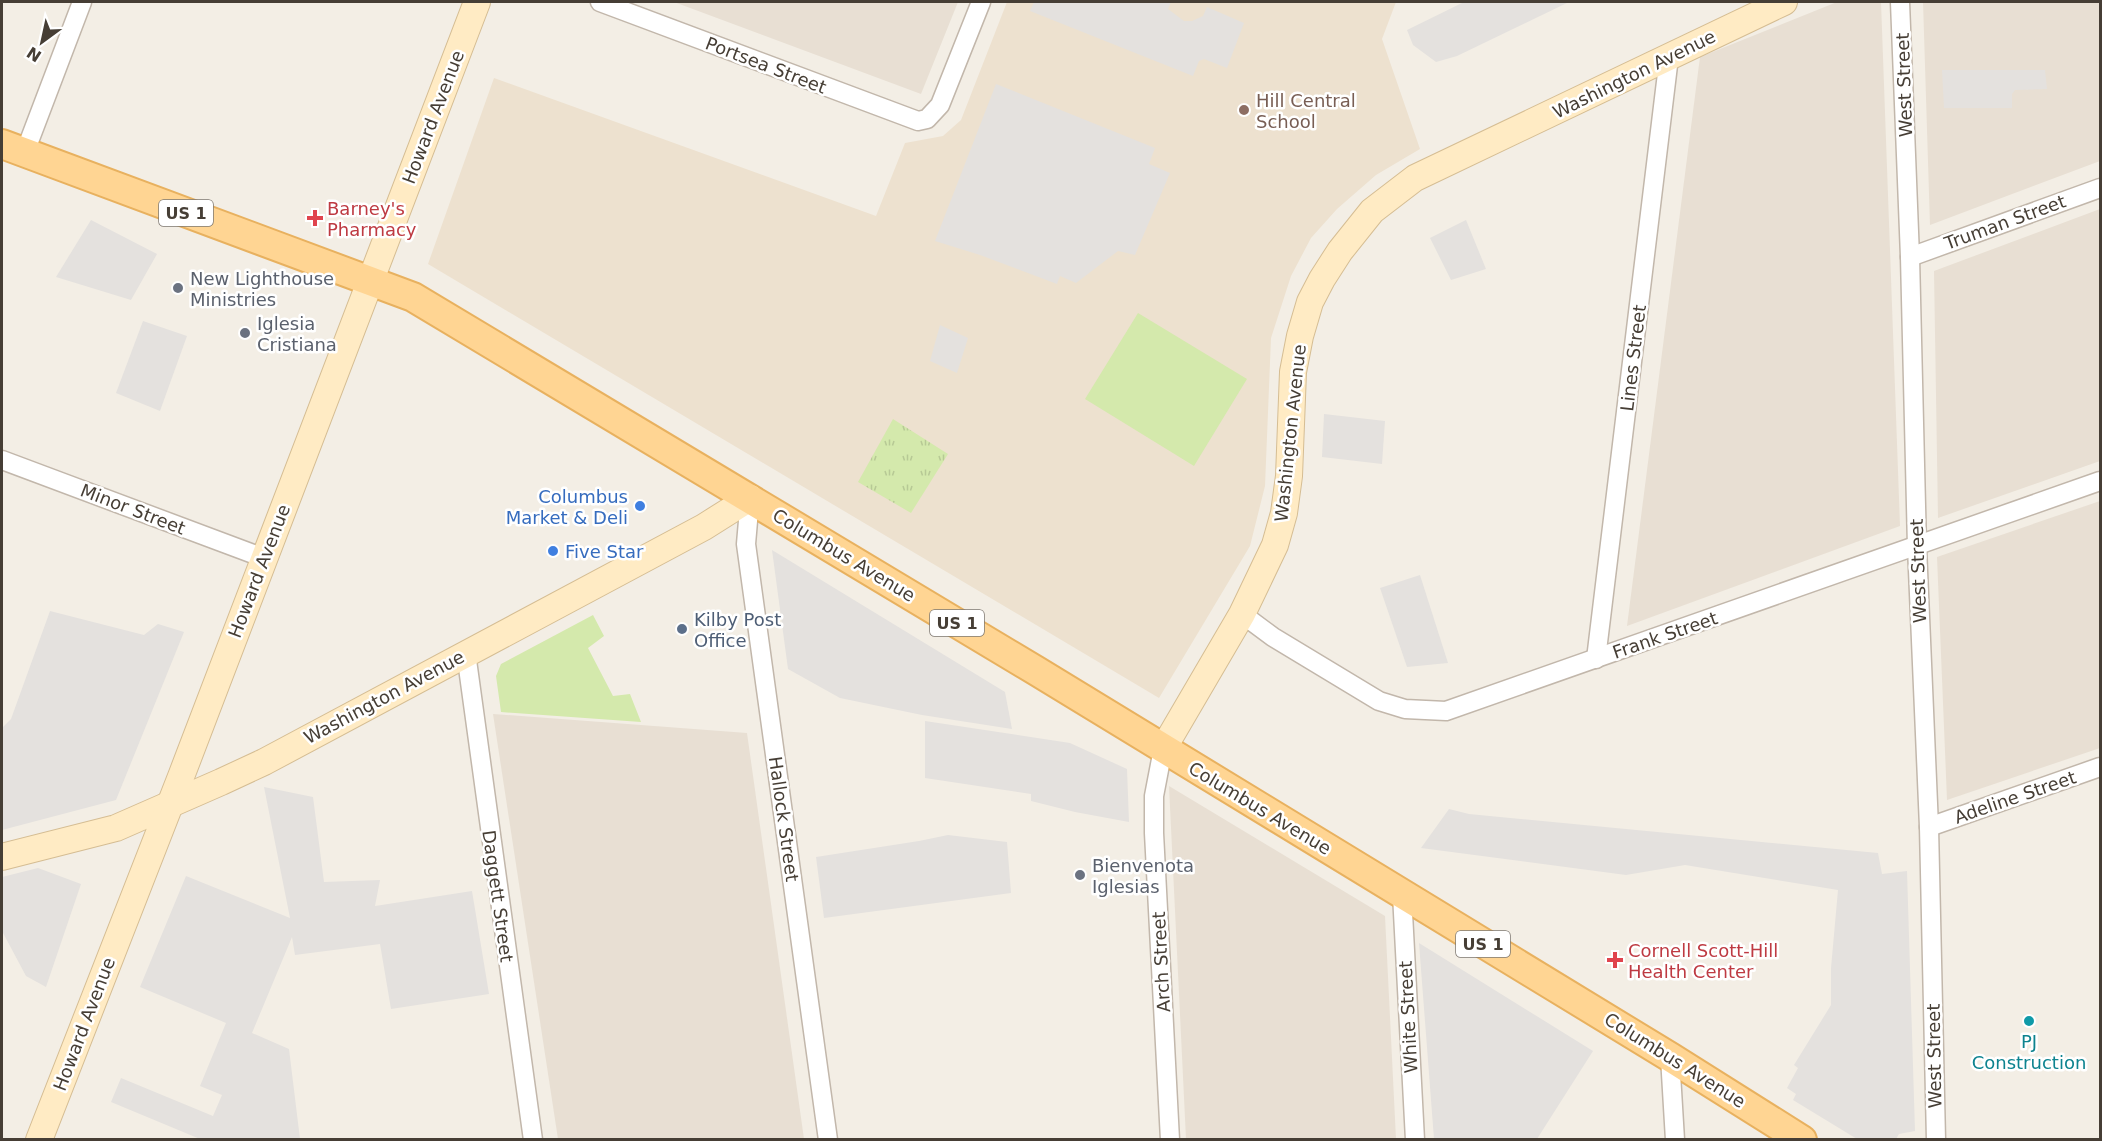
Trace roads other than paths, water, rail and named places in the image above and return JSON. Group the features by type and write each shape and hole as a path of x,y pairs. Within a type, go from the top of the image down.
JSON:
{"main road":[{"name":"Howard Avenue","path":"39,1140 477,2"},
{"name":"Washington Avenue","path":"1163,749 1242,614 1275,545 1284,513 1293,372 1300,336 1310,302 1322,279 1340,251 1372,211 1415,178 1784,2"},
{"name":"Columbus Avenue","path":"13,148 413,297 750,498 1670,1057 1802,1140"},
{"name":"Washington Avenue","path":"2,857 116,828 221,783 704,527 750,498"}],"street":[{"path":"13,148 82,2"},
{"name":"Portsea Street","path":"600,2 918,121 933,115 940,105 981,2"},
{"name":"West Street","path":"1900,2 1910,257 1917,547 1929,827 1936,1140"},
{"name":"Lines Street","path":"1596,659 1669,57"},
{"name":"Truman Street","path":"1910,257 2100,188"},
{"name":"Minor Street","path":"2,460 264,558"},
{"name":"Frank Street","path":"1242,614 1273,637 1379,701 1405,709 1436,712 1458,708 2100,481"},
{"name":"Hallock Street","path":"750,498 746,544 828,1140"},
{"name":"Daggett Street","path":"466,653 533,1140"},
{"name":"Arch Street","path":"1163,749 1154,796 1154,833 1170,1140"},
{"name":"Adeline Street","path":"1929,827 2100,767"},
{"name":"White Street","path":"1402,894 1415,1140"},
{"path":"1670,1057 1675,1140"}],"place":[{"name":"Hill Central School","path":"1244,110"},
{"name":"Barney's Pharmacy","path":"315,218"},
{"name":"New Lighthouse Ministries","path":"178,288"},
{"name":"Iglesia Cristiana","path":"245,333"},
{"name":"Columbus Market & Deli","path":"640,506"},
{"name":"Five Star","path":"553,551"},
{"name":"Kilby Post Office","path":"682,629"},
{"name":"Bienvenota Iglesias","path":"1080,875"},
{"name":"Cornell Scott-Hill Health Center","path":"1615,960"},
{"name":"PJ Construction","path":"2029,1021"}]}
